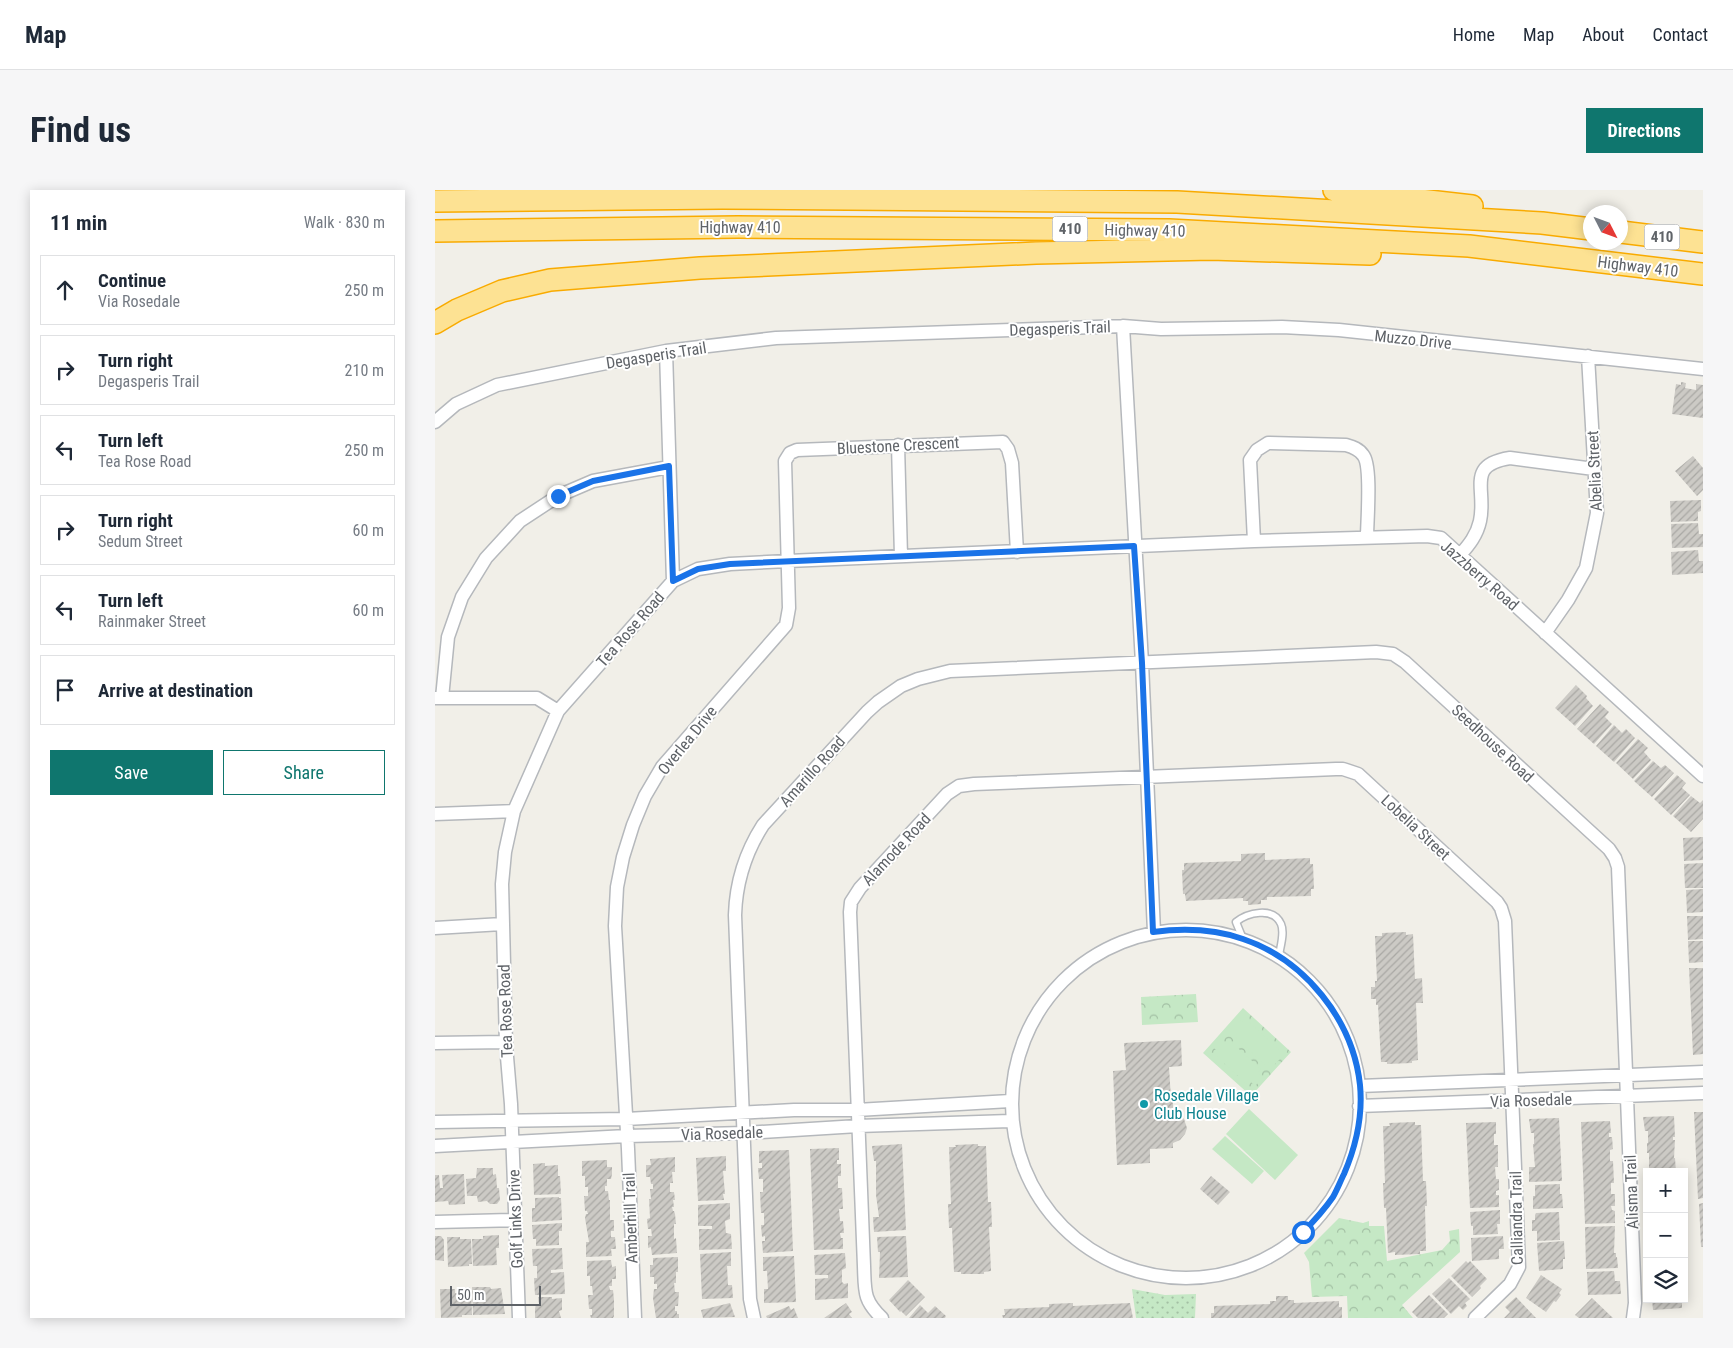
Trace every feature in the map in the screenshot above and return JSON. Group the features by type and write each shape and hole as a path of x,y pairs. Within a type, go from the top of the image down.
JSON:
{"highway":[{"path":"1334,190 1503,210 1542,223"},
{"name":"Highway 410","path":"435,201 722,198 1177,202 1542,223 1583,228"},
{"name":"Highway 410","path":"435,231 738,227 1169,230 1469,246 1703,274"},
{"name":"Highway 410","path":"1628,233 1703,242"},
{"path":"435,323 457,310 502,291 550,280 700,268 1036,253 1211,249 1435,257 1469,246"}],"street":[{"name":"Degasperis Trail","path":"435,422 457,404 497,385 665,351 776,338 1123,326 1142,663 1153,932"},
{"name":"Muzzo Drive","path":"1123,326 1161,329 1282,327 1339,330 1379,336 1703,369"},
{"path":"665,351 673,581"},
{"name":"Abelia Street","path":"1545,633 1569,600 1586,568 1597,513 1589,356"},
{"name":"Bluestone Crescent","path":"788,561 785,462 790,454 797,450 898,445 1003,442 1008,449 1012,464 1017,552"},
{"path":"1255,541 1250,460 1257,450 1268,443 1347,445 1357,449 1365,456 1368,472 1367,537"},
{"path":"898,445 901,556"},
{"path":"1460,555 1471,542 1480,524 1481,473 1488,465 1497,460 1511,458 1594,469"},
{"path":"558,711 537,698 438,698 448,637 462,597 486,558 521,521 558,496 593,481 669,466"},
{"name":"Jazzberry Road","path":"1134,546 1367,537 1427,536 1441,538 1703,776"},
{"name":"Tea Rose Road","path":"511,1120 506,1042 502,884 505,852 514,811 558,711 673,581 698,569 730,564 1134,546"},
{"name":"Overlea Drive","path":"626,1119 615,926 617,887 623,858 633,825 645,796 662,767 786,625 789,608 788,561"},
{"name":"Seedhouse Road","path":"1142,663 1376,652 1393,654 1405,662 1609,849 1615,858 1617,867 1627,1096"},
{"name":"Amarillo Road","path":"754,1318 751,1299 735,901 744,862 751,845 763,825 867,712 889,693 918,678 963,669 1142,663"},
{"name":"Lobelia Street","path":"1147,777 1336,769 1358,774 1501,908 1505,921 1513,1101"},
{"name":"Alamode Road","path":"882,1318 871,1306 865,1295 851,902 860,888 947,794 959,786 1147,777"},
{"path":"435,814 514,811"},
{"path":"435,928 502,924"},
{"path":"1194,930 1219,932 1243,939 1279,956 1309,980 1328,1002 1336,1015 1351,1048 1360,1086 1358,1133 1353,1153 1337,1191 1316,1220 1290,1243 1257,1263 1231,1272 1196,1278 1161,1276 1129,1269 1097,1254 1070,1234 1044,1205 1028,1179 1010,1121 1010,1101 1017,1062 1023,1043 1039,1009 1052,992 1069,975 1102,951 1153,932 1194,930"},
{"path":"435,1043 506,1042"},
{"name":"Via Rosedale","path":"1360,1086 1703,1072"},
{"name":"Via Rosedale","path":"1359,1106 1703,1093"},
{"name":"Alisma Trail","path":"1627,1096 1635,1303 1633,1318"},
{"name":"Via Rosedale","path":"435,1122 626,1119 794,1110 857,1110 1010,1101"},
{"name":"Calliandra Trail","path":"1475,1318 1510,1284 1519,1267 1513,1101"},
{"name":"Amberhill Trail","path":"626,1119 635,1318"},
{"name":"Golf Links Drive","path":"511,1120 519,1318"},
{"name":"Via Rosedale","path":"435,1146 627,1136 744,1133 858,1126 1010,1121"},
{"path":"435,1222 515,1220"}],"lane":[{"path":"1243,939 1236,922 1243,916 1253,913 1269,914 1281,924 1279,956"}],"green space":[{"path":"1196,994 1198,1022 1142,1025 1141,997"},
{"path":"1243,1008 1291,1052 1251,1096 1203,1053"},
{"path":"1239,1019 1244,1023 1247,1020 1279,1050 1276,1053 1281,1058 1273,1066 1268,1062 1265,1065 1233,1035 1236,1032 1231,1027"},
{"path":"1221,1039 1225,1043 1229,1040 1261,1069 1258,1073 1263,1077 1255,1086 1250,1081 1247,1084 1215,1055 1218,1052 1213,1047"},
{"path":"1249,1109 1298,1155 1275,1180 1226,1134"},
{"path":"1225,1136 1264,1171 1252,1184 1212,1149"},
{"path":"1339,1218 1363,1223 1369,1221 1369,1226 1384,1226 1387,1261 1442,1250 1450,1241 1449,1231 1459,1229 1460,1252 1402,1305 1413,1318 1348,1318 1347,1296 1312,1297 1309,1262 1304,1253"},
{"path":"1132,1289 1165,1295 1196,1294 1195,1318 1136,1318"}],"building":[{"path":"1681,382 1686,383 1685,388 1696,390 1696,384 1703,385 1703,418 1672,414 1676,384 1681,385"},
{"path":"1693,456 1703,468 1703,490 1697,496 1675,471"},
{"path":"1701,500 1701,511 1698,512 1698,521 1671,522 1670,501"},
{"path":"1698,523 1699,534 1703,534 1703,547 1672,548 1671,524"},
{"path":"1698,550 1699,561 1703,561 1703,573 1672,575 1671,552"},
{"path":"1576,685 1587,696 1586,698 1593,706 1575,726 1555,708"},
{"path":"1600,704 1609,712 1605,717 1612,724 1594,744 1577,729"},
{"path":"1614,725 1622,733 1626,729 1635,738 1614,762 1596,746"},
{"path":"1638,739 1648,748 1644,752 1651,760 1633,779 1616,763"},
{"path":"1653,761 1661,768 1665,765 1674,773 1652,797 1634,781"},
{"path":"1677,775 1686,783 1682,788 1690,795 1671,815 1654,799"},
{"path":"1691,796 1700,803 1703,800 1703,819 1691,832 1673,816"},
{"path":"1703,837 1703,860 1684,861 1683,838"},
{"path":"1265,853 1265,860 1310,858 1310,864 1313,864 1314,889 1311,889 1311,896 1267,897 1267,900 1261,900 1261,904 1248,905 1248,901 1243,901 1243,898 1186,901 1185,894 1183,894 1182,870 1184,870 1184,863 1241,861 1241,854"},
{"path":"1703,863 1703,888 1685,888 1684,864"},
{"path":"1703,889 1703,912 1687,913 1686,890"},
{"path":"1687,916 1703,916 1703,939 1688,940"},
{"path":"1406,932 1406,935 1413,934 1415,979 1422,978 1423,1003 1416,1003 1418,1060 1412,1061 1412,1063 1387,1064 1387,1062 1381,1062 1378,1005 1376,1005 1376,999 1371,999 1371,987 1375,987 1375,981 1377,981 1375,936 1382,936 1382,933"},
{"path":"1688,941 1703,941 1703,962 1689,963"},
{"path":"1689,968 1703,968 1703,1054 1693,1055"},
{"name":"Rosedale Village Club House","path":"1181,1040 1182,1066 1169,1067 1171,1099 1173,1099 1173,1109 1171,1109 1171,1112 1180,1114 1184,1119 1187,1128 1185,1134 1180,1140 1173,1143 1173,1148 1150,1149 1150,1163 1117,1165 1113,1071 1126,1070 1124,1043"},
{"path":"1694,1112 1703,1112 1703,1198 1698,1199"},
{"path":"1674,1116 1675,1137 1673,1137 1673,1140 1675,1140 1676,1168 1649,1168 1649,1153 1647,1153 1648,1131 1645,1131 1643,1117"},
{"path":"1559,1118 1562,1181 1529,1182 1529,1167 1535,1167 1534,1133 1531,1133 1529,1119"},
{"path":"1610,1121 1611,1133 1609,1133 1609,1137 1612,1137 1613,1149 1610,1150 1610,1161 1613,1161 1614,1183 1611,1183 1611,1194 1615,1194 1615,1206 1611,1206 1612,1210 1615,1211 1615,1223 1585,1224 1581,1122"},
{"path":"1415,1122 1415,1125 1421,1125 1423,1181 1426,1181 1426,1251 1420,1251 1420,1254 1395,1255 1395,1252 1388,1253 1383,1183 1385,1183 1383,1126 1390,1126 1389,1123"},
{"path":"1496,1122 1494,1145 1498,1145 1498,1167 1495,1167 1496,1179 1499,1179 1499,1190 1496,1191 1496,1195 1499,1195 1499,1207 1470,1208 1466,1123"},
{"path":"902,1144 906,1230 874,1232 873,1217 879,1217 876,1195 876,1161 874,1161 872,1146"},
{"path":"978,1144 978,1146 986,1146 988,1202 991,1202 992,1227 989,1227 991,1271 984,1272 984,1274 961,1274 961,1272 954,1272 952,1228 949,1228 948,1204 951,1204 949,1147"},
{"path":"839,1148 837,1164 841,1164 838,1188 842,1188 843,1209 839,1209 840,1221 843,1221 844,1233 840,1233 841,1238 843,1238 843,1249 814,1250 810,1149"},
{"path":"789,1150 793,1251 763,1253 762,1241 765,1241 765,1236 762,1237 761,1225 764,1225 764,1213 761,1213 760,1192 763,1192 763,1179 759,1179 758,1168 762,1168 762,1163 759,1163 759,1151"},
{"path":"726,1156 726,1171 723,1171 724,1200 698,1201 696,1158"},
{"path":"675,1157 675,1172 672,1172 673,1183 670,1183 670,1192 674,1192 675,1200 673,1200 674,1207 672,1207 675,1214 674,1239 676,1238 677,1253 652,1255 651,1247 648,1248 648,1236 652,1236 651,1229 648,1229 647,1219 650,1218 649,1199 651,1199 650,1189 653,1189 653,1184 651,1184 650,1177 646,1177 646,1165 651,1165 650,1159"},
{"path":"607,1160 607,1167 612,1167 612,1174 611,1179 607,1179 605,1191 608,1191 610,1200 610,1220 614,1220 614,1231 611,1231 611,1237 615,1237 616,1249 611,1249 612,1256 586,1257 586,1242 589,1242 585,1218 586,1214 588,1214 585,1211 584,1196 588,1196 588,1187 585,1187 585,1176 582,1176 582,1161"},
{"path":"545,1163 545,1166 558,1165 561,1194 534,1195 533,1164"},
{"path":"477,1168 493,1168 493,1175 496,1174 497,1188 499,1188 500,1200 497,1204 490,1204 487,1201 478,1202 477,1196 467,1196 466,1179 476,1178"},
{"path":"464,1174 465,1204 449,1205 448,1201 435,1202 435,1175 439,1175 440,1188 443,1188 442,1175"},
{"path":"1211,1176 1230,1192 1218,1205 1200,1189"},
{"path":"1560,1184 1563,1208 1533,1209 1535,1185"},
{"path":"535,1198 561,1198 562,1220 532,1222 532,1208 535,1208"},
{"path":"730,1203 730,1219 725,1221 726,1233 731,1234 732,1249 699,1250 699,1229 712,1229 712,1226 698,1226 698,1205"},
{"path":"1703,1203 1703,1247 1701,1247 1699,1204"},
{"path":"1500,1210 1500,1224 1497,1224 1498,1234 1473,1235 1470,1212"},
{"path":"1559,1212 1560,1240 1537,1241 1537,1231 1532,1231 1532,1220 1535,1220 1536,1213"},
{"path":"562,1223 562,1231 559,1231 559,1245 536,1246 536,1239 533,1239 532,1225"},
{"path":"1615,1226 1614,1253 1616,1253 1618,1268 1586,1269 1585,1227"},
{"path":"499,1235 499,1248 496,1248 497,1265 473,1266 472,1239 483,1239 483,1236"},
{"path":"435,1236 441,1236 444,1240 444,1261 435,1260"},
{"path":"906,1236 908,1277 879,1278 880,1252 878,1252 877,1237"},
{"path":"1503,1236 1504,1249 1499,1249 1499,1259 1472,1261 1471,1238"},
{"path":"447,1237 471,1239 472,1264 469,1264 469,1266 448,1267"},
{"path":"1564,1241 1565,1259 1563,1259 1563,1269 1539,1271 1537,1243"},
{"path":"562,1248 563,1269 551,1270 551,1273 564,1272 565,1294 535,1295 534,1278 537,1278 537,1266 533,1266 532,1249"},
{"path":"731,1252 731,1266 727,1266 728,1285 732,1285 733,1298 702,1299 700,1254"},
{"path":"845,1253 846,1268 842,1270 842,1282 844,1284 848,1283 848,1298 815,1300 815,1279 828,1278 828,1275 815,1275 814,1255"},
{"path":"794,1256 796,1302 764,1303 764,1289 768,1289 767,1271 763,1271 763,1257"},
{"path":"678,1257 678,1272 676,1272 676,1283 674,1283 675,1292 679,1292 678,1306 675,1306 675,1311 679,1314 679,1318 656,1318 653,1298 654,1289 657,1289 657,1284 654,1284 654,1277 650,1277 650,1265 653,1265 653,1258"},
{"path":"611,1260 612,1267 616,1266 616,1279 612,1279 612,1286 609,1286 610,1290 613,1290 614,1316 613,1318 591,1318 592,1309 589,1309 588,1295 593,1295 592,1286 590,1286 590,1276 587,1276 587,1261"},
{"path":"1466,1261 1468,1263 1470,1261 1487,1279 1472,1297 1451,1276"},
{"path":"1614,1271 1615,1281 1620,1281 1621,1294 1588,1295 1587,1272"},
{"path":"1541,1275 1562,1289 1559,1293 1561,1295 1546,1312 1526,1298"},
{"path":"1449,1278 1470,1299 1465,1303 1467,1306 1463,1310 1459,1306 1451,1314 1432,1294"},
{"path":"908,1280 925,1297 906,1316 889,1300"},
{"path":"469,1287 471,1289 472,1315 441,1318 440,1289 455,1289 455,1293 462,1293 463,1288"},
{"path":"472,1287 501,1288 505,1314 473,1315"},
{"path":"1429,1295 1448,1314 1444,1318 1418,1318 1412,1312"},
{"path":"1276,1296 1288,1296 1288,1300 1294,1300 1294,1303 1339,1301 1339,1307 1342,1307 1342,1318 1211,1318 1211,1313 1214,1313 1214,1306 1270,1304 1270,1301 1276,1301"},
{"path":"538,1297 562,1298 562,1310 559,1311 561,1318 535,1318 536,1304 539,1304"},
{"path":"1516,1297 1536,1318 1504,1318 1510,1312 1505,1307"},
{"path":"1592,1298 1613,1318 1579,1318 1575,1315"},
{"path":"730,1303 735,1317 703,1318 701,1310"},
{"path":"846,1303 852,1312 849,1314 852,1318 824,1318"},
{"path":"1073,1303 1073,1306 1130,1303 1133,1318 1003,1318 1002,1315 1005,1315 1004,1309 1049,1307 1049,1304"},
{"path":"1652,1303 1682,1303 1682,1308 1653,1310"},
{"path":"920,1305 928,1313 935,1306 946,1316 945,1318 909,1318"},
{"path":"789,1306 791,1310 794,1308 798,1318 767,1318 766,1316"}],"place":[{"name":"Rosedale Village Club House","path":"1144,1104"}],"route":[{"path":"558,496 593,481 669,466 673,581 698,569 730,564 1134,546 1142,663 1153,932 1194,930 1219,932 1261,946 1279,956 1309,980 1328,1002 1344,1029 1356,1067 1360,1086 1360,1111 1358,1133 1353,1153 1332,1199 1316,1220 1303,1232"}]}
